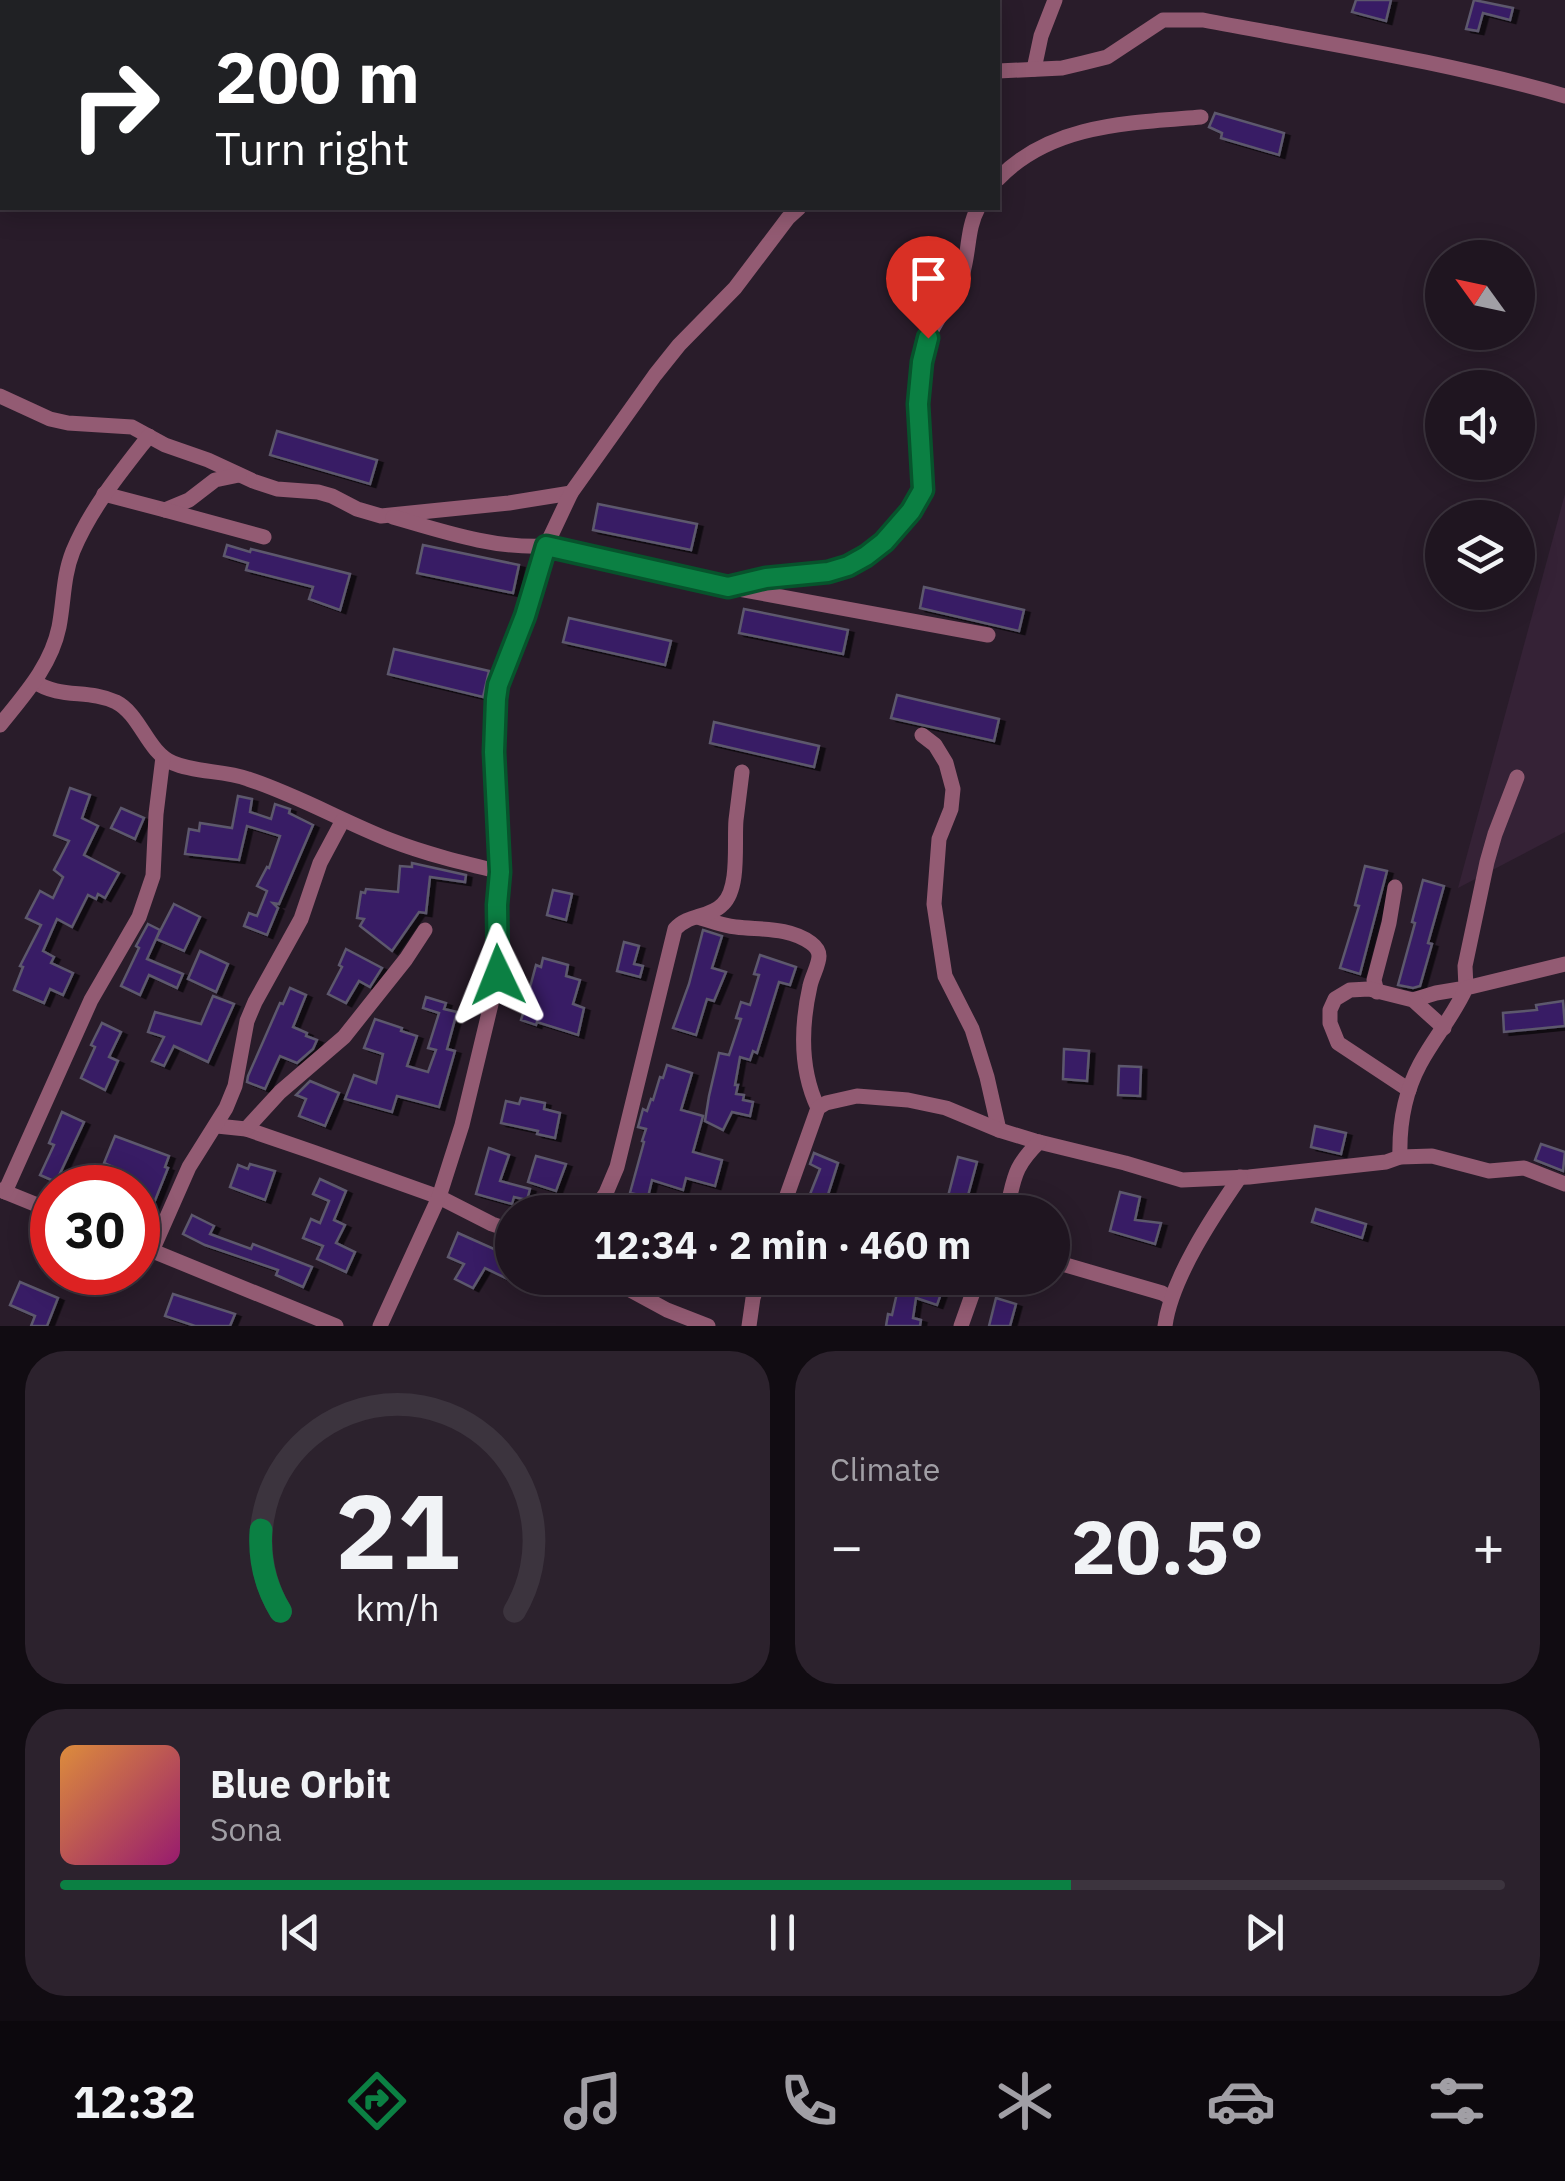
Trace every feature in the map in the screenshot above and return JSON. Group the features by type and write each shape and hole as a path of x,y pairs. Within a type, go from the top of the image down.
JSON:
{"street":[{"path":"1034,69 1054,0"},
{"path":"1000,71 1062,68 1107,56 1163,20 1202,20 1434,65 1565,96"},
{"path":"1000,177 1015,161 1052,140 1122,124 1201,117"},
{"path":"728,587 848,566 884,542 911,511 923,490 918,404 922,362 928,338 964,270 977,210"},
{"path":"380,1326 438,1197 462,1125 498,975 496,699 546,546 572,493 655,374 735,288 791,211"},
{"path":"0,396 50,419 122,425 239,476 276,489 332,496 372,515 503,544 546,546 728,587 988,635"},
{"path":"0,725 35,682 51,650 71,556 84,529 104,494 150,436"},
{"path":"165,510 189,500 214,480 239,476"},
{"path":"392,517 572,493"},
{"path":"104,494 264,537"},
{"path":"35,682 50,691 116,702 129,711 172,762 244,777 430,854 500,872"},
{"path":"922,736 935,745 946,763 952,789 950,809 938,840 934,904 945,976 972,1029 1016,1169"},
{"path":"30,1203 2,1192 91,1000 140,916 154,876 156,814 164,757"},
{"path":"605,1195 617,1167 671,936 681,922 715,911 731,895 742,772"},
{"path":"1400,1157 1409,1090 1420,1063 1466,988 1466,966 1488,862 1516,777"},
{"path":"160,1219 226,1108 254,1002 301,919 320,863 343,820"},
{"path":"1378,992 1374,980 1395,887"},
{"path":"694,916 735,927 777,930 806,940 817,950 804,1045 805,1074 818,1108"},
{"path":"246,1130 280,1092 344,1037 425,930"},
{"path":"1413,1000 1565,964"},
{"path":"1409,1090 1338,1043 1330,1024 1335,999 1344,992 1368,989 1413,1000 1444,1028"},
{"path":"787,1195 818,1108 857,1096 946,1108 1001,1131 1182,1180 1432,1156 1489,1172 1524,1168 1565,1184"},
{"path":"216,1126 246,1130 438,1197 495,1225"},
{"path":"1010,1195 1016,1169 1039,1142"},
{"path":"1183,1326 1165,1322 1171,1298 1197,1244 1240,1177"},
{"path":"160,1255 327,1324"},
{"path":"1070,1265 1171,1298"},
{"path":"639,1295 708,1326"},
{"path":"749,1326 753,1295"},
{"path":"960,1326 972,1295"}],"shaded area":[{"path":"1565,494 1565,832 1458,888 1535,610"}],"building":[{"path":"1356,0 1391,0 1386,21 1352,12"},
{"path":"1474,0 1513,8 1510,20 1483,13 1478,31 1466,29"},
{"path":"1215,113 1284,133 1279,155 1221,138 1222,133 1209,127"},
{"path":"277,431 377,460 370,484 270,455"},
{"path":"598,504 697,524 691,550 593,530"},
{"path":"227,545 350,574 340,610 309,599 313,587 246,570 248,563 224,556"},
{"path":"423,545 519,565 513,593 417,573"},
{"path":"924,587 1024,610 1019,631 920,608"},
{"path":"744,609 848,630 843,654 739,633"},
{"path":"569,618 671,641 665,665 563,642"},
{"path":"394,649 489,671 483,697 388,674"},
{"path":"897,695 999,719 994,741 891,718"},
{"path":"714,722 819,746 814,767 710,743"},
{"path":"70,788 90,795 82,818 98,826 84,855 119,873 105,898 88,895 72,927 57,919 43,951 54,957 51,963 73,973 63,995 50,989 44,1003 14,990 23,967 20,966 41,925 26,918 40,891 53,898 63,877 54,870 69,841 54,835"},
{"path":"238,796 252,799 250,812 271,819 275,804 313,825 279,904 273,903 278,908 267,935 244,926 249,913 257,916 267,891 257,886 269,868 280,836 247,826 239,860 185,854 189,829 199,831 200,823 232,828"},
{"path":"121,808 144,818 135,839 111,828"},
{"path":"412,863 466,875 465,882 430,877 426,913 419,912 392,951 360,926 364,919 357,918 361,892 398,892 400,866 412,867"},
{"path":"1365,866 1387,871 1360,974 1340,968 1359,906 1355,905"},
{"path":"1423,880 1444,886 1420,986 1413,988 1398,985"},
{"path":"553,890 572,894 566,920 547,915"},
{"path":"174,904 200,917 184,951 156,939"},
{"path":"148,924 160,930 147,959 183,974 177,988 149,975 140,995 121,986"},
{"path":"703,930 722,936 712,968 726,972 714,1001 707,999 696,1035 673,1028"},
{"path":"624,942 639,946 634,964 643,966 640,977 617,971"},
{"path":"346,949 382,968 370,987 359,981 346,1003 328,994"},
{"path":"200,951 228,964 216,992 188,979"},
{"path":"760,955 796,967 790,985 779,982 757,1053 753,1051 750,1060 740,1057 736,1094 753,1102 750,1116 732,1112 723,1130 705,1121 709,1096 719,1053 729,1055 741,1019 736,1018 741,1002 750,1005"},
{"path":"543,958 568,965 566,976 580,980 573,1004 584,1008 578,1035 521,1020 525,989 529,991 536,965 541,967"},
{"path":"290,988 306,995 293,1027 317,1040 297,1063 280,1056 265,1089 247,1082 248,1076"},
{"path":"213,996 234,1004 208,1062 174,1046 164,1066 152,1061 164,1037 148,1032 155,1012 201,1024"},
{"path":"426,997 446,1003 444,1009 457,1012 447,1049 455,1051 439,1107 397,1096 392,1112 345,1099 354,1075 376,1083 383,1054 364,1048 375,1019 417,1036 407,1066 428,1072 436,1050 428,1048 439,1013 423,1008"},
{"path":"1563,1001 1565,1026 1504,1032 1503,1013 1537,1010 1536,1005"},
{"path":"102,1023 121,1032 109,1057 118,1061 105,1090 81,1078"},
{"path":"1064,1049 1089,1051 1087,1081 1063,1079"},
{"path":"667,1065 692,1073 681,1110 703,1116 693,1152 722,1160 715,1186 686,1178 683,1190 652,1180 648,1195 630,1193 644,1142 646,1129 638,1127 643,1109 647,1111 660,1077 663,1078"},
{"path":"1119,1066 1141,1067 1140,1096 1118,1095"},
{"path":"310,1081 339,1093 325,1126 299,1116 306,1099 296,1095"},
{"path":"521,1098 545,1103 544,1109 560,1113 555,1138 501,1123 506,1101 519,1104"},
{"path":"62,1112 84,1122 64,1165 45,1165 54,1145 49,1143"},
{"path":"1315,1126 1346,1133 1341,1154 1311,1147"},
{"path":"115,1136 169,1156 160,1188 160,1165 104,1163"},
{"path":"1541,1144 1565,1152 1563,1171 1535,1160"},
{"path":"489,1148 509,1155 500,1181 530,1189 528,1195 495,1195 495,1199 476,1194"},
{"path":"814,1153 838,1163 828,1195 810,1195 820,1169 810,1164"},
{"path":"536,1156 566,1164 556,1191 528,1182"},
{"path":"958,1157 977,1162 968,1195 948,1195"},
{"path":"250,1164 275,1171 265,1200 230,1187 238,1165 248,1169"},
{"path":"320,1179 346,1191 334,1220 345,1225 336,1243 355,1252 346,1272 317,1259 323,1246 303,1238 311,1219 320,1223 329,1201 313,1194"},
{"path":"1120,1192 1140,1197 1135,1220 1161,1223 1155,1244 1110,1231"},
{"path":"1316,1209 1366,1224 1362,1238 1312,1222"},
{"path":"192,1215 214,1226 210,1234 251,1249 253,1244 312,1267 303,1287 276,1275 278,1270 183,1234"},
{"path":"458,1233 495,1249 495,1273 485,1268 473,1288 455,1279 464,1264 448,1257"},
{"path":"20,1282 30,1286 30,1295 58,1298 47,1326 31,1326 35,1316 10,1305"},
{"path":"173,1294 235,1314 230,1326 195,1326 165,1316"},
{"path":"897,1295 941,1295 937,1305 916,1298 913,1318 921,1320 920,1326 886,1326 888,1314 892,1315"},
{"path":"996,1298 1016,1304 1010,1326 989,1326"}],"route":[{"path":"498,975 496,699 546,546 728,587 848,566 884,542 923,490 918,404 928,338"}]}
